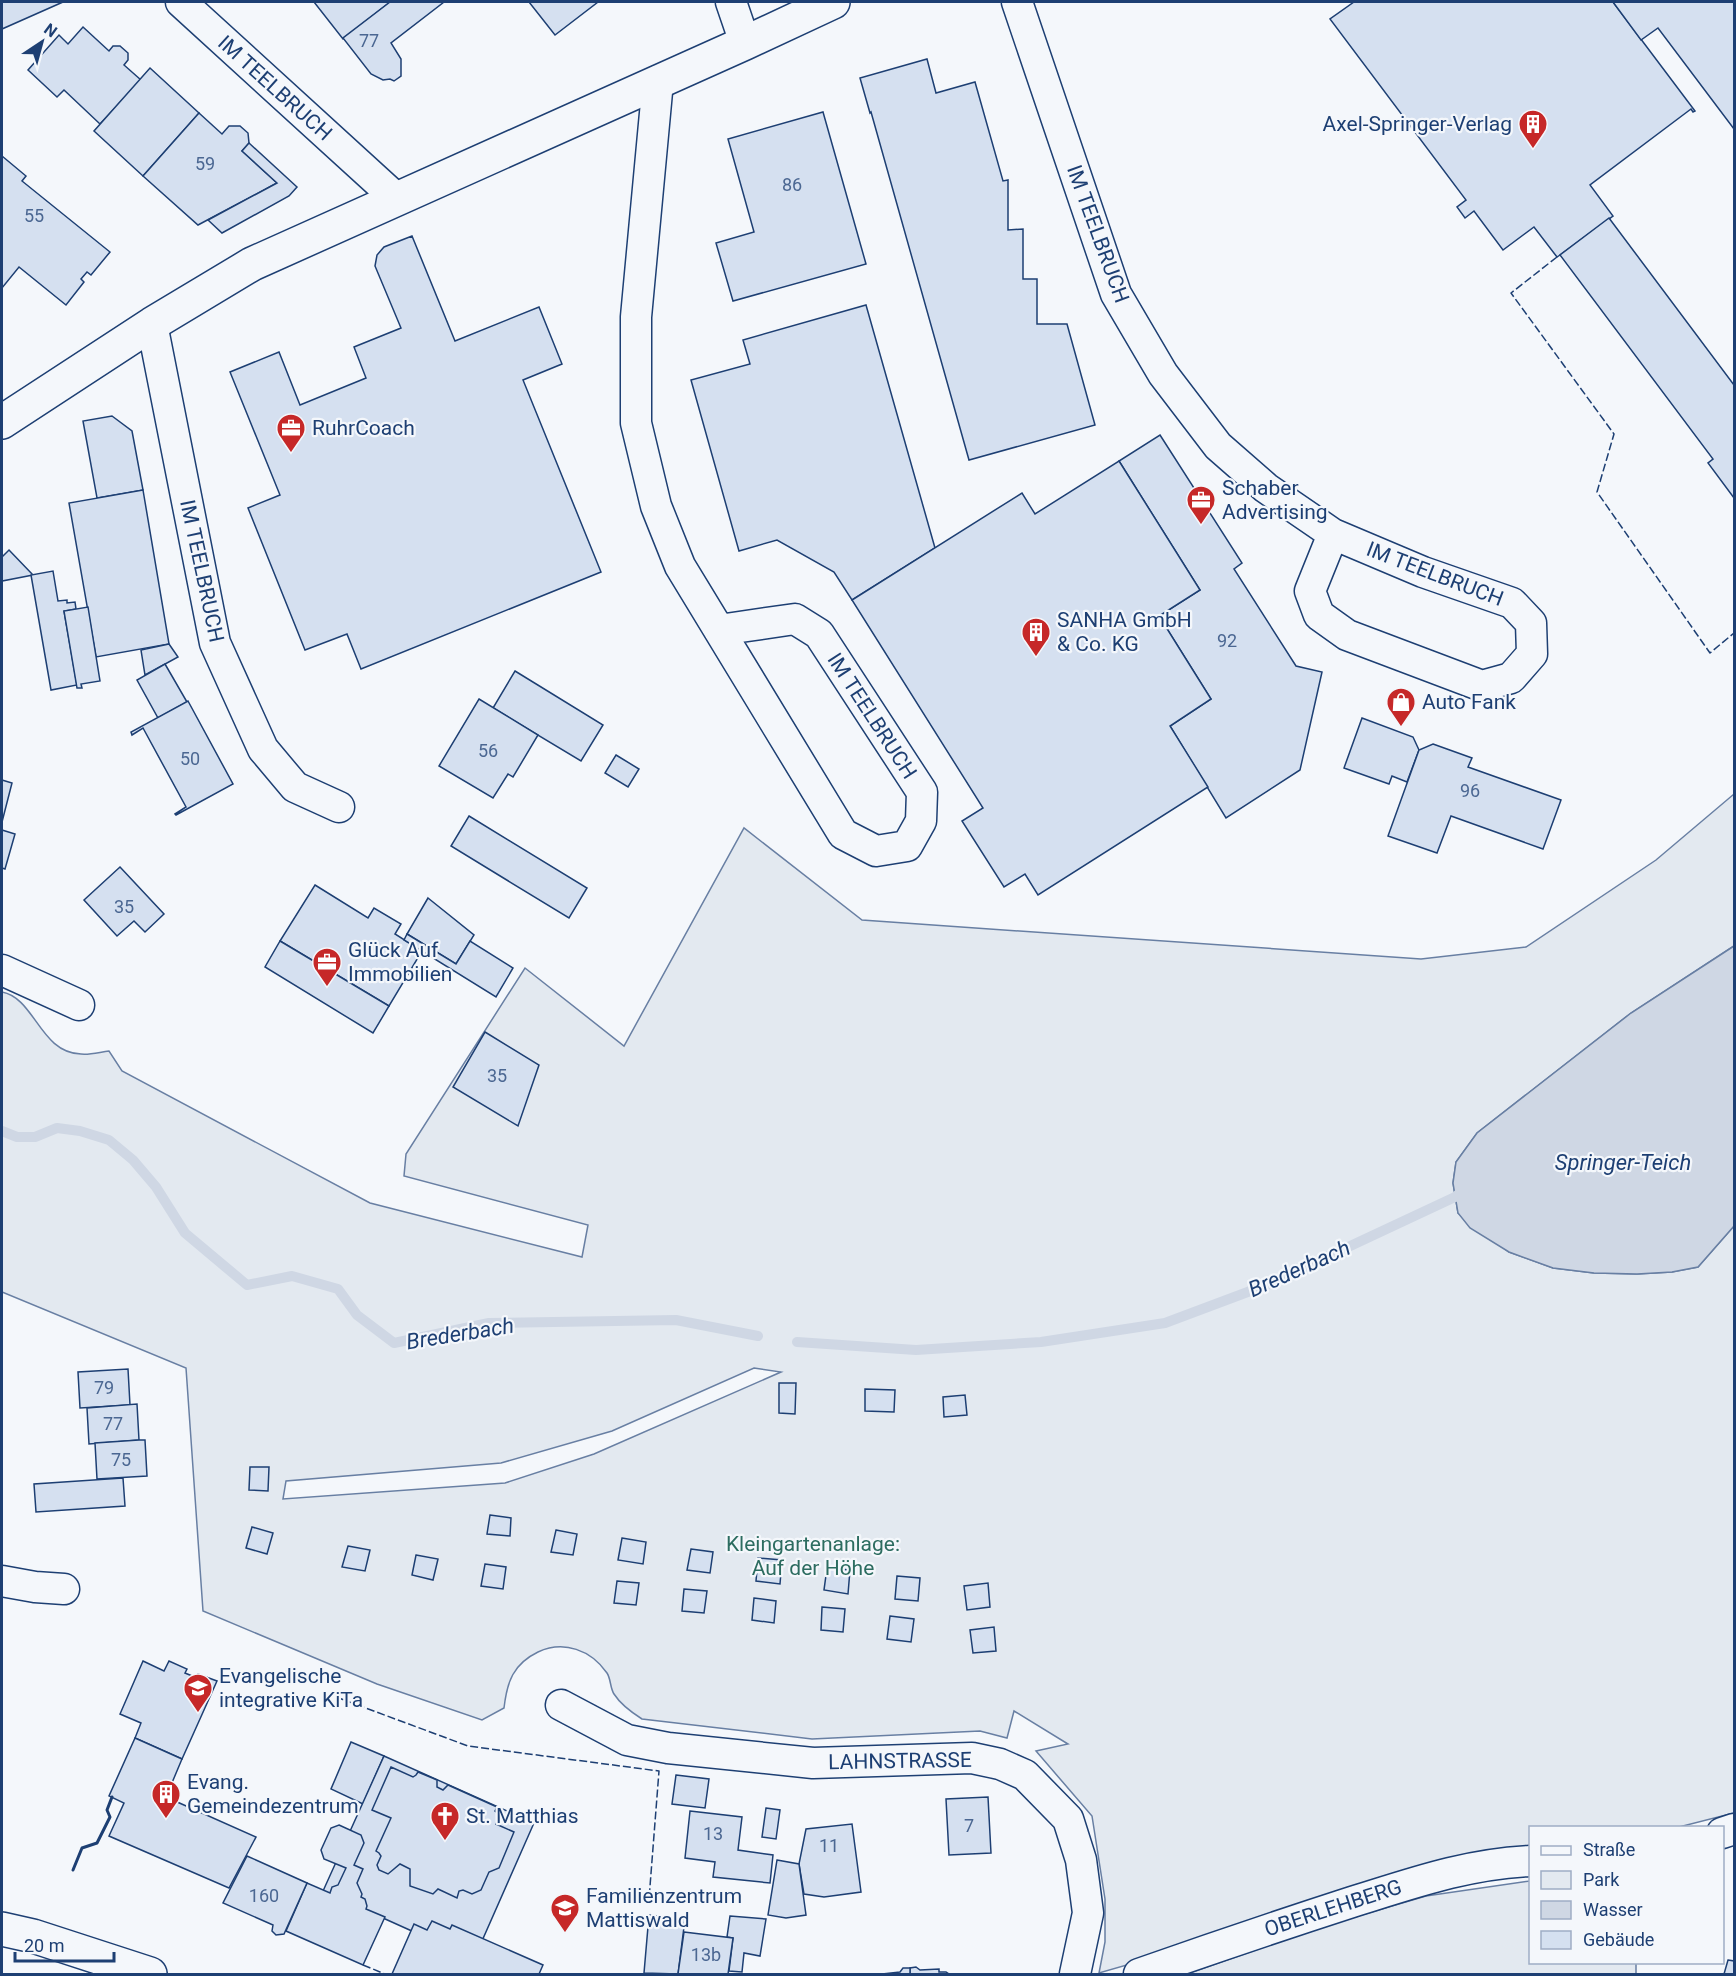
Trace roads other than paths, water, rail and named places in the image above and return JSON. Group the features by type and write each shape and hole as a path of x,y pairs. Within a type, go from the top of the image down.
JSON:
{"street":[{"name":"IM TEELBRUCH","path":"180,2 397,199"},
{"path":"731,2 745,44"},
{"path":"6,411 252,264 745,44 833,2"},
{"name":"IM TEELBRUCH","path":"1017,2 1116,294 1163,374 1218,446 1266,488 1333,534 1423,573 1512,603 1532,622 1532,654 1511,678 1482,686 1347,635 1319,615 1310,591 1333,534"},
{"name":"IM TEELBRUCH","path":"658,81 636,317 636,423 656,506 680,566 843,834 876,851 907,846 921,821 922,792 819,634 795,619 719,630"},
{"name":"IM TEELBRUCH","path":"152,324 215,643 263,749 295,787 339,807"},
{"path":"2,970 79,1005"},
{"path":"2,1581 64,1589"},
{"name":"LAHNSTRASSE","path":"561,1705 627,1740 668,1748 813,1763 972,1758 1000,1764 1025,1775 1068,1819 1080,1860 1088,1913 1075,1974"},
{"name":"OBERLEHBERG","path":"1139,1974 1438,1874 1497,1863 1529,1861"},
{"path":"2,1929 33,1936 150,1974"}],"water":[{"name":"Springer-Teich","path":"1734,946 1734,1226 1698,1267 1672,1272 1637,1274 1594,1273 1553,1268 1509,1252 1470,1228 1458,1213 1453,1183 1456,1162 1477,1133 1631,1013"}],"waterway":[{"name":"Brederbach","path":"2,1131 17,1137 35,1137 57,1128 80,1131 109,1140 133,1160 156,1187 185,1233 247,1285 292,1276 338,1289 357,1315 394,1343 489,1323 676,1320 758,1336"},
{"name":"Brederbach","path":"797,1342 916,1350 1041,1342 1165,1323 1269,1284 1455,1197 1465,1189"}],"place":[{"name":"Axel-Springer-Verlag","path":"1533,150"},
{"name":"RuhrCoach","path":"291,454"},
{"name":"Schaber Advertising","path":"1201,526"},
{"name":"SANHA GmbH & Co. KG","path":"1036,658"},
{"name":"Auto Fank","path":"1401,728"},
{"name":"Glück Auf Immobilien","path":"327,988"},
{"name":"Evangelische integrative KiTa","path":"198,1714"},
{"name":"Evang. Gemeindezentrum","path":"166,1820"},
{"name":"St. Matthias","path":"445,1842"},
{"name":"Familienzentrum Mattiswald","path":"565,1934"}],"park label":[{"name":"Kleingartenanlage: Auf der Höhe","path":"813,1556"}]}
